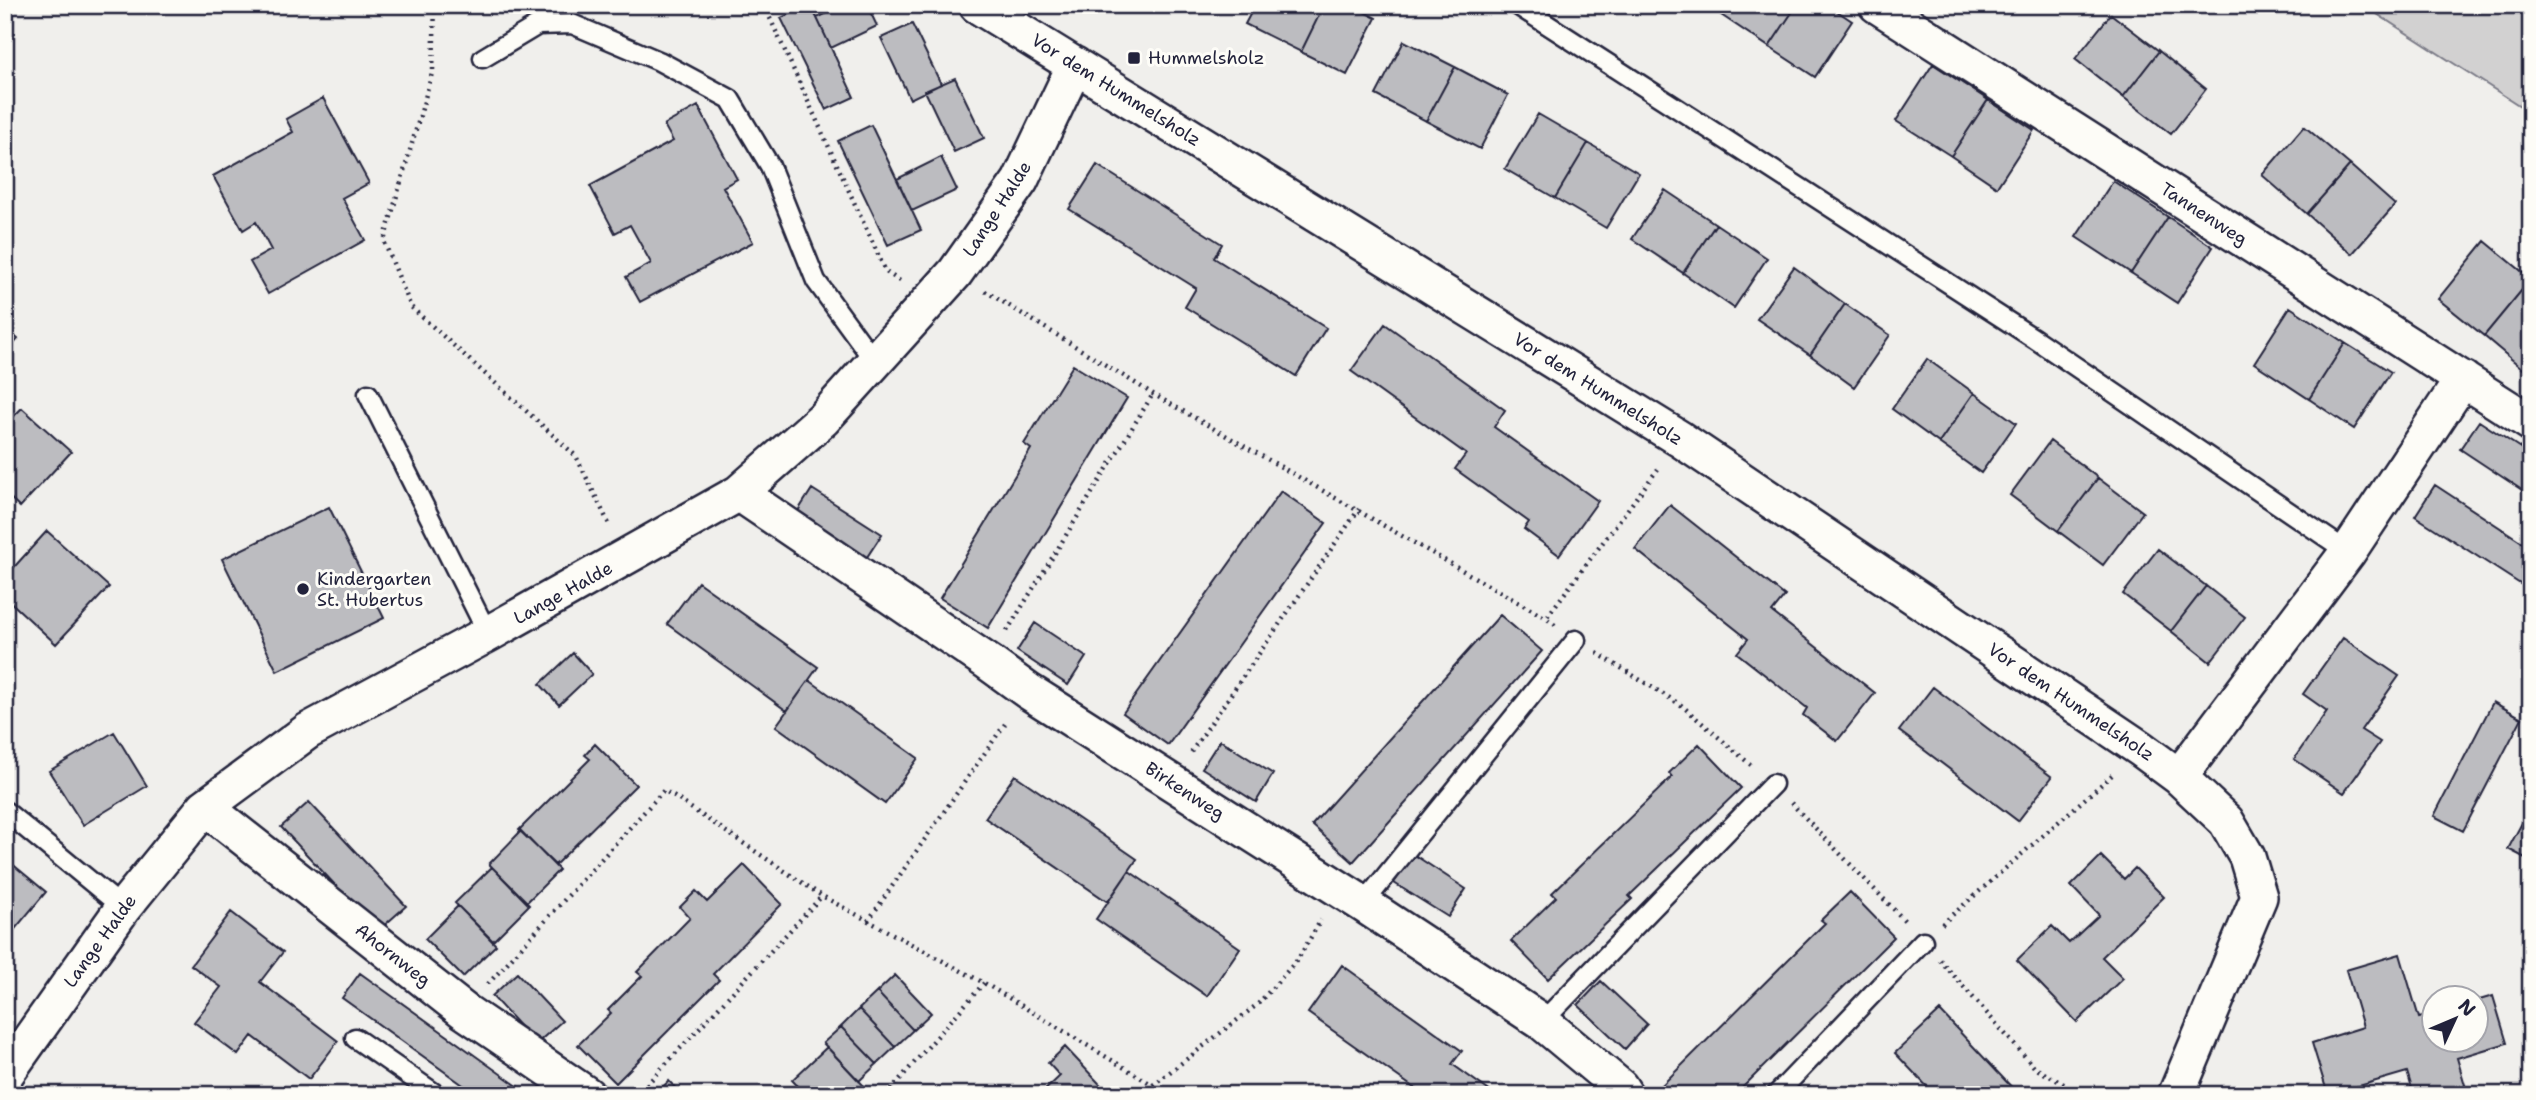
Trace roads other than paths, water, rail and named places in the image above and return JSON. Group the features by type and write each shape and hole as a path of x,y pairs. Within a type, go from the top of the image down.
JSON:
{"street":[{"name":"Tannenweg","path":"1877,5 2531,423"},
{"name":"Vor dem Hummelsholz","path":"998,10 1075,65 1680,439 2141,748 2179,777 2226,821 2247,857 2259,897 2176,1095"},
{"name":"Lange Halde","path":"5,1075 123,908 205,807 309,732 626,558 738,493 823,419 956,273 1020,181 1075,65"},
{"path":"2179,777 2348,552 2463,379"},
{"name":"Birkenweg","path":"738,493 1028,691 1542,1022 1620,1087 1625,1095"},
{"name":"Ahornweg","path":"205,807 464,1011 587,1095"}],"lane":[{"path":"1517,5 2035,339 2348,552"},
{"path":"483,58 538,25 572,24 659,61 730,99 770,166 816,281 875,362"},
{"path":"369,394 488,634"},
{"path":"1351,897 1576,640"},
{"path":"1542,1022 1773,784"},
{"path":"5,811 123,908"},
{"path":"1776,1095 1923,941"},
{"path":"355,1038 437,1095"}],"place":[{"name":"Hummelsholz","path":"1134,58"},
{"name":"Kindergarten St. Hubertus","path":"303,589"}]}
